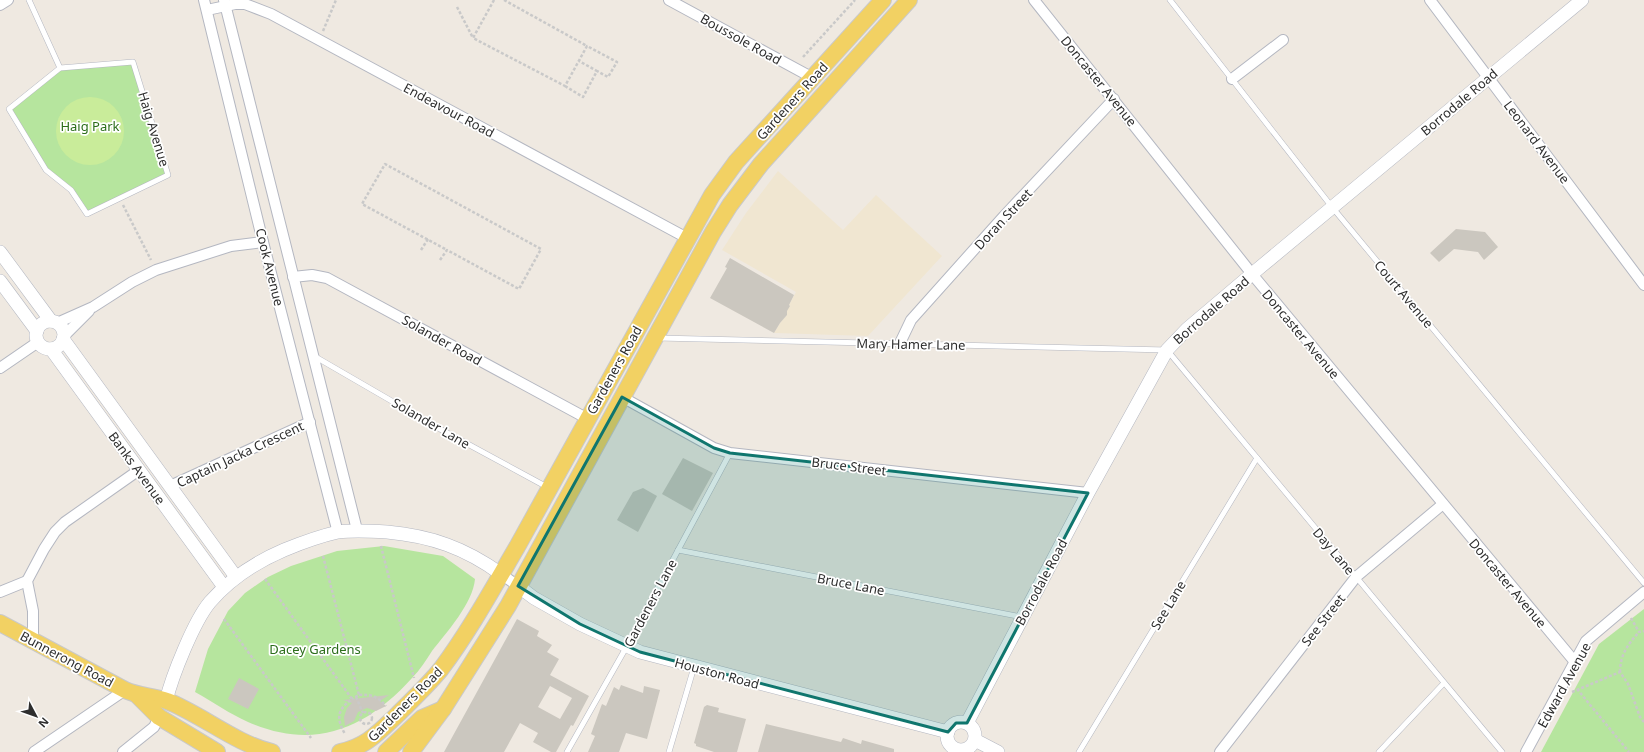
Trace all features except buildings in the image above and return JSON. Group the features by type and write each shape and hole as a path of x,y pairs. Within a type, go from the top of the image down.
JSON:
{"main road":[{"name":"Gardeners Road","path":"359,751 421,691 440,670 458,645 502,574 687,238 725,176 883,0"},
{"name":"Gardeners Road","path":"411,752 443,709 475,660 518,586 656,338 713,232 743,186 761,164 909,0"},
{"name":"Bunnerong Road","path":"0,624 130,692 160,717 217,752"},
{"name":"Bunnerong Road","path":"130,692 166,701 242,740 272,752"},
{"path":"386,752 422,718 443,709"},
{"path":"340,752 359,751"}],"street":[{"path":"0,5 8,0"},
{"name":"Cook Avenue","path":"204,0 263,242 338,532"},
{"name":"Boussole Road","path":"669,0 813,78"},
{"name":"Doncaster Avenue","path":"1034,0 1252,274 1575,662"},
{"name":"Leonard Avenue","path":"1430,0 1644,285"},
{"name":"Borrodale Road","path":"967,723 1088,493 1167,350 1187,329 1252,274 1582,0"},
{"name":"Cook Avenue","path":"225,3 357,530"},
{"name":"Endeavour Road","path":"207,10 225,3 245,4 271,14 687,238"},
{"path":"1232,79 1283,40"},
{"name":"Doran Street","path":"900,343 911,320 1004,216 1114,100"},
{"path":"0,368 37,337 42,324 54,322 93,307 132,282 156,270 231,246 263,242"},
{"path":"0,252 54,322 62,329 64,338"},
{"name":"Solander Road","path":"293,277 312,275 327,278 588,419"},
{"path":"0,281 44,348 51,349 59,346 64,338 93,307"},
{"name":"Banks Avenue","path":"64,338 236,577"},
{"name":"Banks Avenue","path":"51,349 224,588"},
{"name":"Bruce Street","path":"622,397 714,448 730,453 1088,493"},
{"name":"Captain Jacka Crescent","path":"170,486 310,422"},
{"path":"33,641 33,611 27,581 44,548 55,532 65,522 139,470"},
{"name":"See Street","path":"1220,752 1356,577 1443,504"},
{"path":"166,701 198,622 209,604 236,577 274,554 316,538 338,532 357,530 407,534 429,539 461,550 474,556 502,574"},
{"name":"Houston Road","path":"502,574 541,602 626,647 694,667 948,732"},
{"path":"0,592 27,581"},
{"name":"Edward Avenue","path":"1526,752 1586,641 1644,592"},
{"path":"34,752 130,692"},
{"path":"123,752 154,727 160,717"},
{"path":"956,723 967,723 973,729 975,740 965,750 953,750 948,741 948,732 956,723"},
{"path":"975,740 998,752"}],"lane":[{"path":"29,0 60,68"},
{"name":"Court Avenue","path":"1170,0 1332,207 1644,583"},
{"name":"Haig Avenue","path":"133,62 168,175 87,214 71,190 46,170 9,109 60,68 133,62"},
{"name":"Mary Hamer Lane","path":"656,338 1167,350"},
{"name":"Day Lane","path":"1167,350 1502,752"},
{"name":"Solander Lane","path":"314,356 440,429 550,489"},
{"name":"Gardeners Lane","path":"566,752 626,647 730,453"},
{"name":"See Lane","path":"1079,752 1257,458"},
{"name":"Bruce Lane","path":"678,550 1023,617"},
{"path":"669,752 694,667"},
{"path":"1379,752 1444,683"}],"path":[{"path":"320,40 336,0"},
{"path":"473,38 494,0"},
{"path":"504,0 617,62 608,77 579,61"},
{"path":"803,57 855,0"},
{"path":"456,7 473,38 583,96 597,71"},
{"path":"565,86 588,46"},
{"path":"385,164 541,249 519,289 447,250 362,204 385,164"},
{"path":"120,198 156,270"},
{"path":"421,250 428,239"},
{"path":"440,260 447,250"},
{"path":"381,546 416,680"},
{"path":"323,556 363,713 360,716 360,720 363,723 368,723 372,718 371,715 368,712 363,713"},
{"path":"265,579 352,699"},
{"path":"1625,608 1639,632"},
{"path":"224,619 311,738"},
{"path":"1644,630 1639,632 1630,642 1620,663 1620,672 1628,684 1640,717 1644,722"},
{"path":"1577,690 1620,672"},
{"path":"1566,678 1629,752"},
{"path":"345,734 340,725 339,713 344,705 352,699 358,696 371,695 377,697 387,707"}],"highlighted area":[{"path":"622,397 714,448 730,453 1088,493 967,723 956,723 948,732 640,652 580,624 518,586"}],"shaded area":[{"path":"778,171 843,230 876,195 942,256 868,336 774,333 787,315 787,310 796,292 722,250 746,213"}],"green space":[{"name":"Haig Park","path":"133,62 168,175 87,214 71,190 46,170 9,109 60,68"},
{"path":"90,97 103,100 114,107 121,118 124,131 121,144 114,155 103,162 90,165 77,162 66,155 59,144 56,131 59,118 66,107 77,100"},
{"name":"Dacey Gardens","path":"384,546 443,556 475,579 470,598 452,626 415,675 394,696 376,710 357,722 338,730 317,734 295,735 272,731 248,722 195,692 208,649 228,611 245,593 268,577 291,566 337,551"},
{"path":"1644,609 1644,752 1541,752 1599,644"}]}
